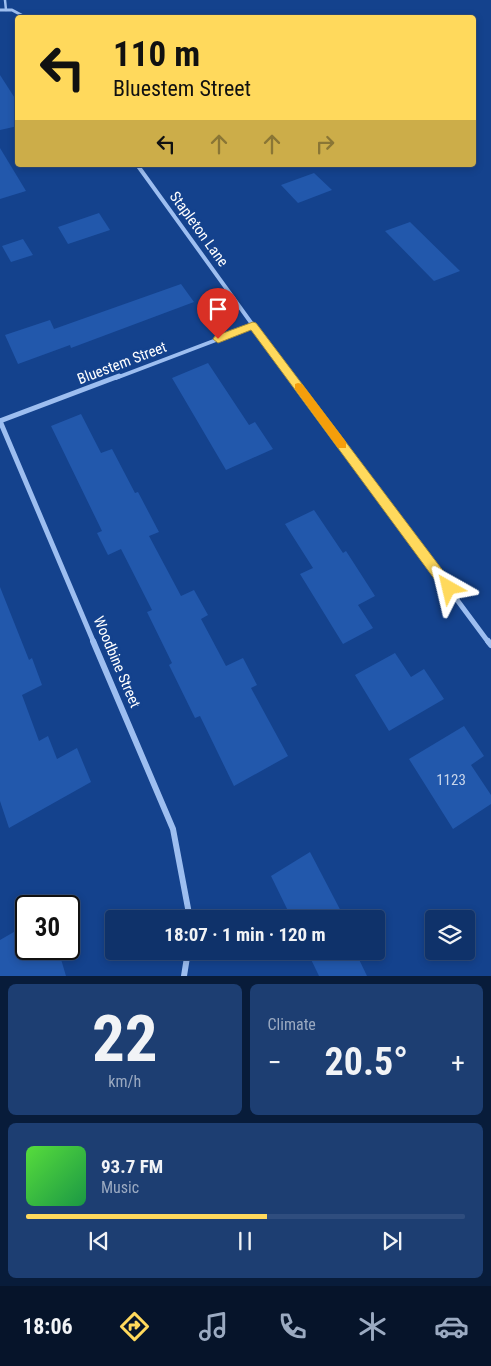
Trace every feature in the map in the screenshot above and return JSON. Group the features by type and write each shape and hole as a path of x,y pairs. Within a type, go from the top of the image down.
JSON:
{"street":[{"path":"0,10 12,10 21,15"},
{"name":"Stapleton Lane","path":"138,167 253,326 491,645"},
{"name":"Bluestem Street","path":"0,421 253,326"},
{"name":"Woodbine Street","path":"0,421 173,829 188,910"},
{"path":"184,976 187,960"}],"lane":[{"path":"5,0 6,10"}],"building":[{"path":"0,75 15,98 15,127 0,130"},
{"path":"0,148 26,191 0,199"},
{"path":"314,173 332,190 298,203 281,185"},
{"path":"99,213 110,230 68,244 58,227"},
{"path":"410,222 460,271 434,281 385,231"},
{"path":"23,239 33,255 11,262 2,246"},
{"path":"181,284 194,302 71,348 70,345 18,364 5,335 50,320 54,329"},
{"path":"208,363 249,425 255,422 273,449 226,470 172,378"},
{"path":"81,414 101,453 112,449 135,493 138,492 159,532 149,536 181,596 194,590 208,615 201,619 226,666 243,658 257,685 251,688 288,756 234,786 200,716 195,718 169,665 172,663 147,612 152,610 121,549 108,555 97,533 102,531 51,426"},
{"path":"314,510 343,553 346,551 375,596 358,605 373,628 343,644 300,574 313,568 285,524"},
{"path":"0,587 29,660 32,658 42,685 22,695 39,741 48,736 57,759 77,748 91,782 9,828 0,801"},
{"path":"395,653 411,677 424,669 444,699 389,731 355,675"},
{"path":"464,726 484,756 471,765 491,795 491,804 453,829 409,759"},
{"path":"310,852 340,910 288,910 271,876"},
{"path":"15,931 15,960 61,960 66,976 0,976 0,940"},
{"path":"311,960 359,960 367,976 319,976"}],"slow traffic":[{"path":"298,387 342,445"}],"route":[{"path":"218,339 253,326 449,588"}]}
